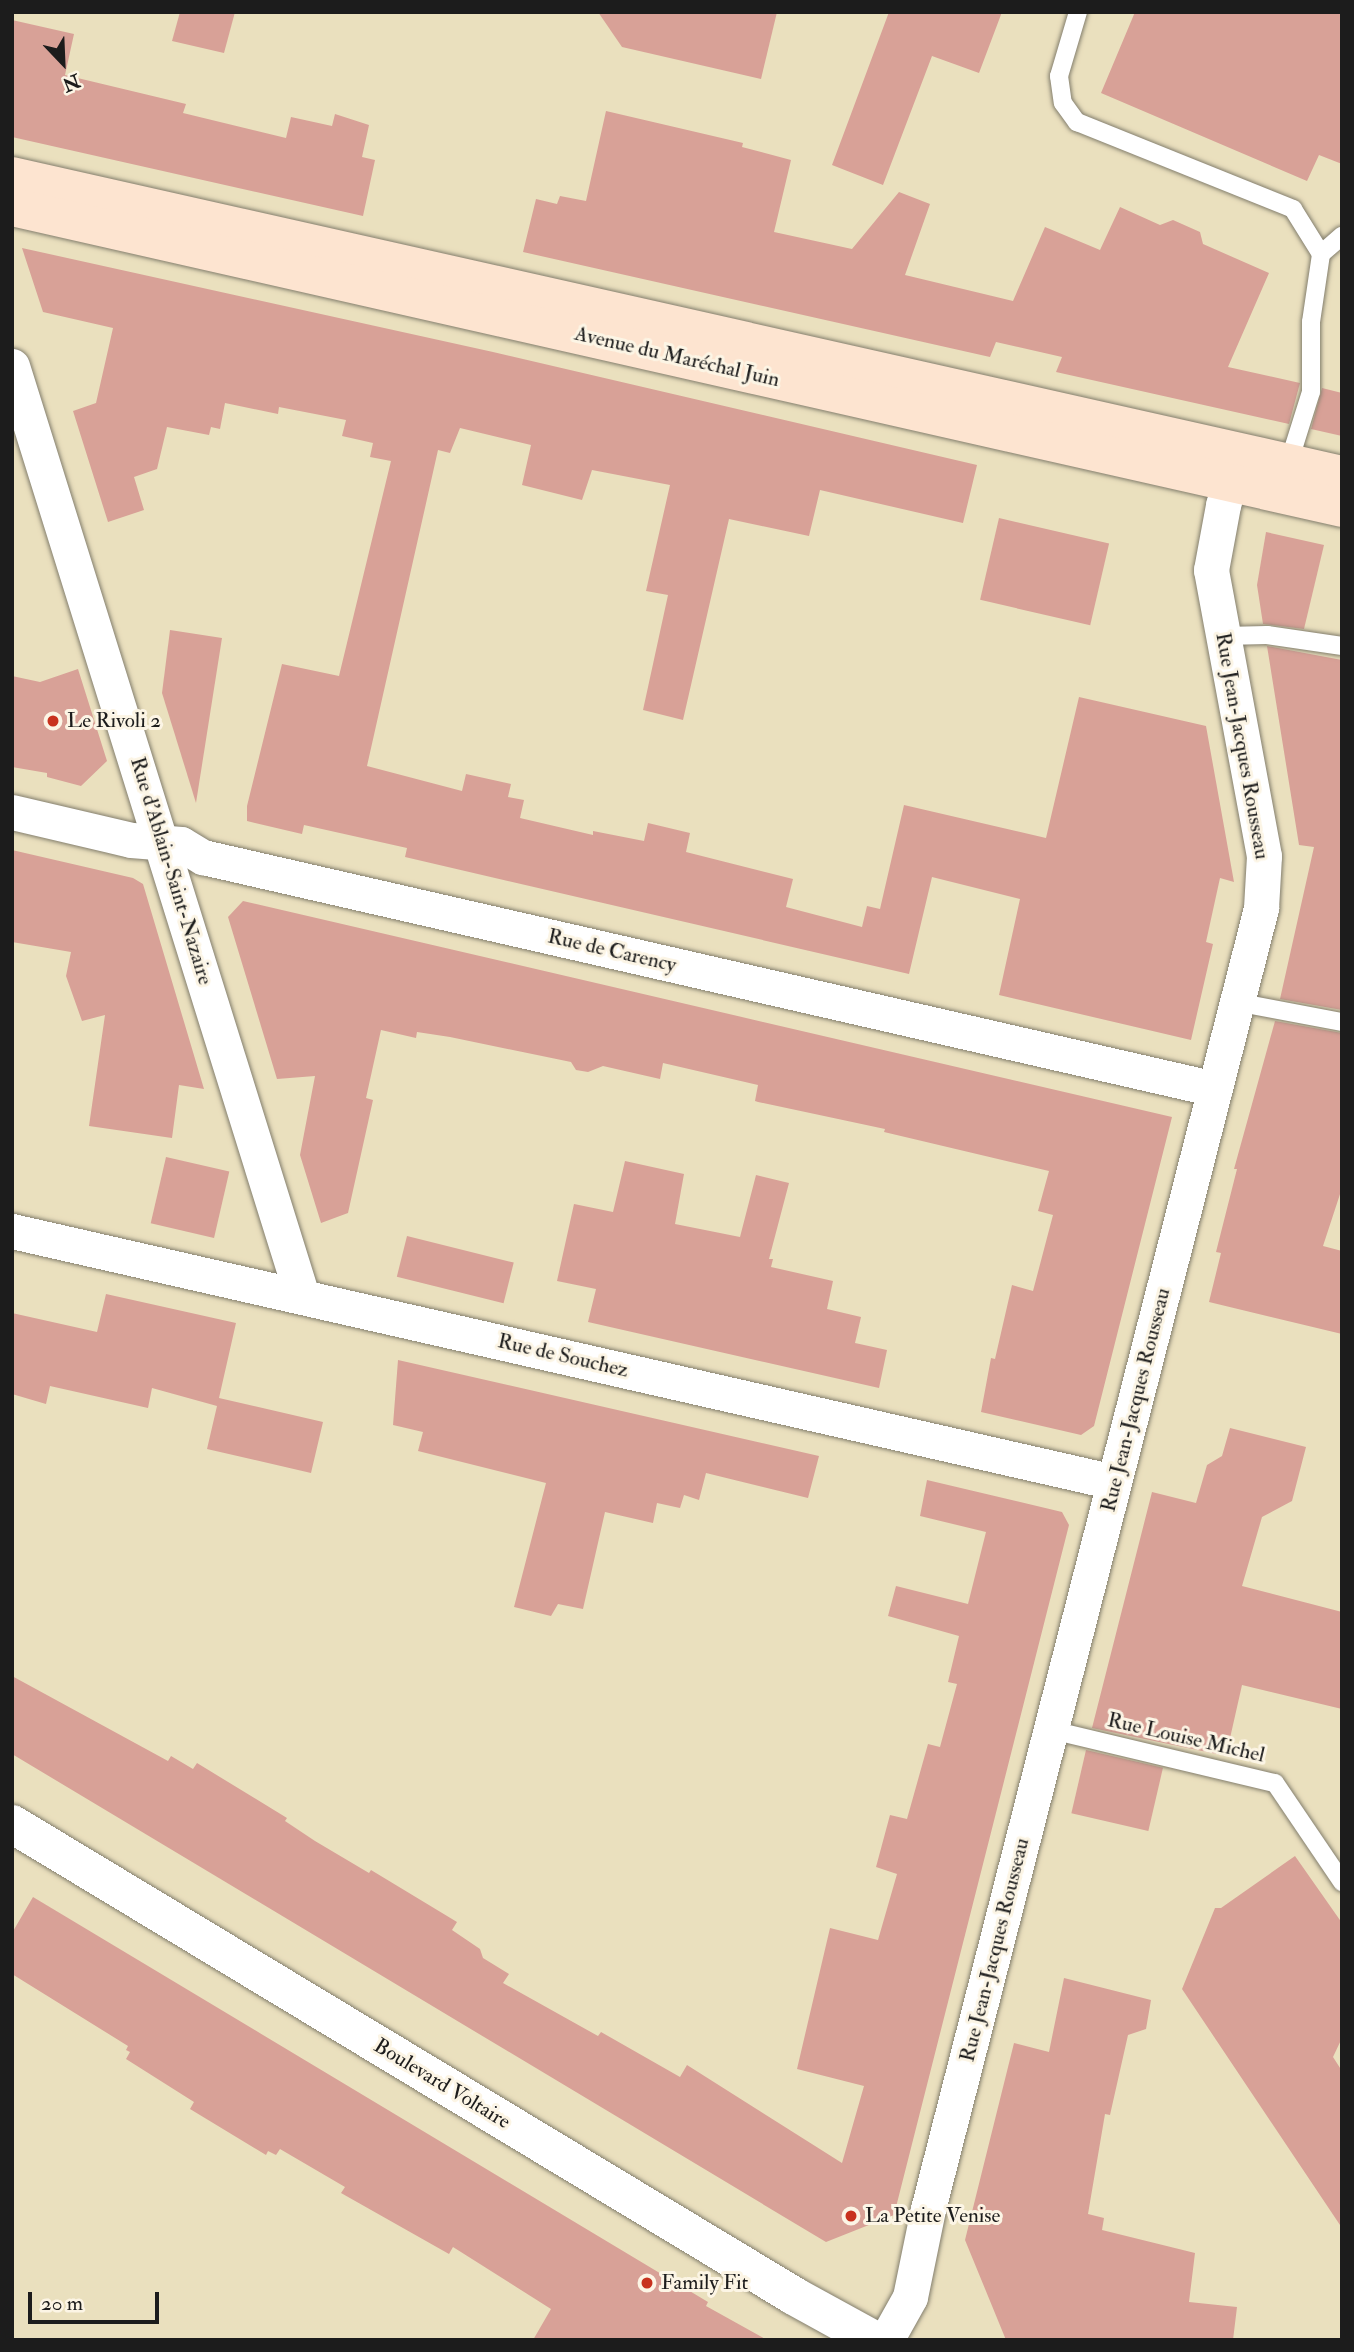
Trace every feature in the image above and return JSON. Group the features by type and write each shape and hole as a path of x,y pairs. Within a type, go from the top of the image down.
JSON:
{"main road":[{"name":"Avenue du Maréchal Juin","path":"12,176 1235,466 1342,508"},
{"name":"Avenue du Maréchal Juin","path":"12,207 1235,466 1289,462 1342,475"}],"street":[{"name":"Rue d'Ablain-Saint-Nazaire","path":"12,366 302,1296"},
{"name":"Rue Jean-Jacques Rousseau","path":"886,2340 910,2297 928,2209 1261,908 1264,856 1211,570 1235,466"},
{"name":"Rue de Carency","path":"12,812 131,840 181,844 203,857 1215,1089"},
{"name":"Rue de Souchez","path":"12,1231 1114,1482"},
{"name":"Boulevard Voltaire","path":"12,1824 794,2296 874,2340"}],"lane":[{"path":"1079,12 1059,76 1063,103 1077,122 1293,209 1321,254 1311,322 1311,392 1289,462"},
{"path":"1321,254 1342,236"},
{"path":"1224,636 1267,635 1342,646"},
{"path":"1236,1002 1342,1022"},
{"name":"Rue Louise Michel","path":"1052,1730 1275,1783 1342,1882"}],"building":[{"path":"180,12 235,12 224,53 172,41"},
{"path":"598,12 777,12 761,79 622,47"},
{"path":"889,12 1002,12 979,73 932,56 883,185 832,165"},
{"path":"1135,12 1342,12 1342,164 1319,155 1307,181 1101,93"},
{"path":"12,20 74,34 65,75 186,104 183,113 286,138 291,117 332,126 335,114 369,125 362,157 375,160 363,216 12,137"},
{"path":"606,111 743,143 742,147 791,160 774,232 852,249 899,192 930,204 905,275 1013,301 1045,227 1100,250 1120,207 1160,225 1173,220 1200,232 1203,244 1269,273 1228,367 1300,383 1289,424 1056,372 1062,357 996,342 990,357 523,252 536,199 557,204 560,196 586,201"},
{"path":"22,248 493,352 977,465 963,523 820,490 809,536 729,519 683,720 643,710 668,595 646,591 670,485 592,470 582,500 522,485 531,445 460,428 450,453 438,450 367,766 462,791 466,774 511,784 508,797 524,800 520,818 593,835 593,831 644,841 648,823 690,833 686,852 793,879 786,907 862,927 867,906 880,909 904,805 1046,838 1079,697 1206,726 1234,882 1220,878 1206,942 1213,944 1191,1040 999,995 1020,899 932,877 909,974 405,857 407,848 304,825 302,834 247,821 247,806 282,664 339,676 391,461 370,457 373,443 342,436 346,420 279,407 278,414 225,403 220,429 211,427 209,435 167,427 157,469 134,477 144,510 108,522 73,411 96,403 113,328 43,312"},
{"path":"1322,388 1342,393 1342,436 1311,429"},
{"path":"999,518 1109,543 1090,625 980,600"},
{"path":"1266,532 1324,545 1304,629 1263,624 1257,585"},
{"path":"170,630 222,638 196,803 162,693"},
{"path":"1267,646 1342,660 1342,1010 1280,999 1314,847 1299,845"},
{"name":"Le Rivoli 2","path":"78,669 107,761 81,786 47,777 47,773 12,767 12,676 40,682"},
{"path":"12,850 133,878 143,884 204,1089 179,1085 172,1138 89,1126 105,1015 82,1021 66,976 71,952 12,942"},
{"path":"243,901 1172,1117 1094,1426 1081,1435 981,1412 991,1358 995,1359 1012,1285 1033,1291 1053,1215 1038,1211 1049,1171 884,1132 885,1129 758,1102 755,1101 758,1085 663,1063 660,1079 603,1066 588,1072 576,1070 571,1062 450,1037 417,1032 416,1038 381,1030 366,1098 373,1100 348,1213 321,1223 300,1155 315,1076 277,1079 228,917"},
{"path":"1275,1021 1342,1033 1342,1188 1323,1246 1342,1251 1342,1334 1209,1302 1221,1253 1216,1252 1237,1169 1234,1169"},
{"path":"166,1157 229,1172 214,1238 151,1223"},
{"path":"625,1161 684,1174 675,1224 740,1237 756,1175 789,1183 769,1259 773,1259 771,1267 833,1281 827,1309 861,1317 855,1343 887,1350 879,1388 588,1322 596,1289 557,1281 574,1204 613,1212"},
{"path":"407,1236 514,1263 504,1303 397,1277"},
{"path":"106,1294 236,1323 219,1398 323,1422 311,1473 207,1449 217,1406 152,1388 148,1408 50,1386 46,1404 12,1394 12,1313 97,1332"},
{"path":"398,1360 819,1456 808,1498 706,1473 699,1500 684,1495 680,1508 657,1503 653,1523 605,1512 583,1609 558,1604 551,1616 514,1607 546,1483 418,1451 423,1432 393,1425"},
{"path":"1230,1428 1306,1447 1292,1501 1262,1517 1242,1586 1342,1612 1342,1709 1242,1685 1226,1756 1092,1728 1152,1492 1196,1503 1207,1465 1222,1456"},
{"path":"927,1480 1062,1512 1069,1525 894,2215 826,2242 12,1754 12,1676 168,1761 171,1756 193,1769 197,1763 287,1818 285,1821 315,1841 369,1873 371,1870 457,1922 452,1930 480,1949 483,1958 509,1974 503,1983 598,2036 601,2032 680,2077 687,2065 842,2163 864,2086 797,2069 830,1928 878,1940 897,1874 876,1867 890,1815 907,1819 928,1744 940,1747 957,1684 948,1682 959,1636 888,1616 896,1586 968,1604 986,1532 920,1516"},
{"path":"1086,1750 1163,1768 1148,1831 1071,1813"},
{"path":"1295,1856 1342,1923 1342,2038 1333,2057 1342,2071 1342,2228 1182,1989 1215,1908 1221,1908"},
{"path":"33,1897 708,2302 706,2306 767,2340 533,2340 551,2309 453,2247 449,2254 341,2193 345,2187 280,2149 276,2155 268,2151 266,2155 190,2109 194,2102 126,2059 130,2052 126,2050 128,2046 12,1974 12,1933"},
{"path":"1064,1978 1151,2000 1146,2029 1128,2035 1110,2115 1105,2114 1088,2214 1104,2218 1102,2230 1195,2253 1189,2302 1237,2307 1233,2340 1006,2340 965,2240 1014,2043 1049,2052"}],"place":[{"name":"Le Rivoli 2","path":"53,721"},
{"name":"La Petite Venise","path":"851,2216"},
{"name":"Family Fit","path":"647,2283"}]}
